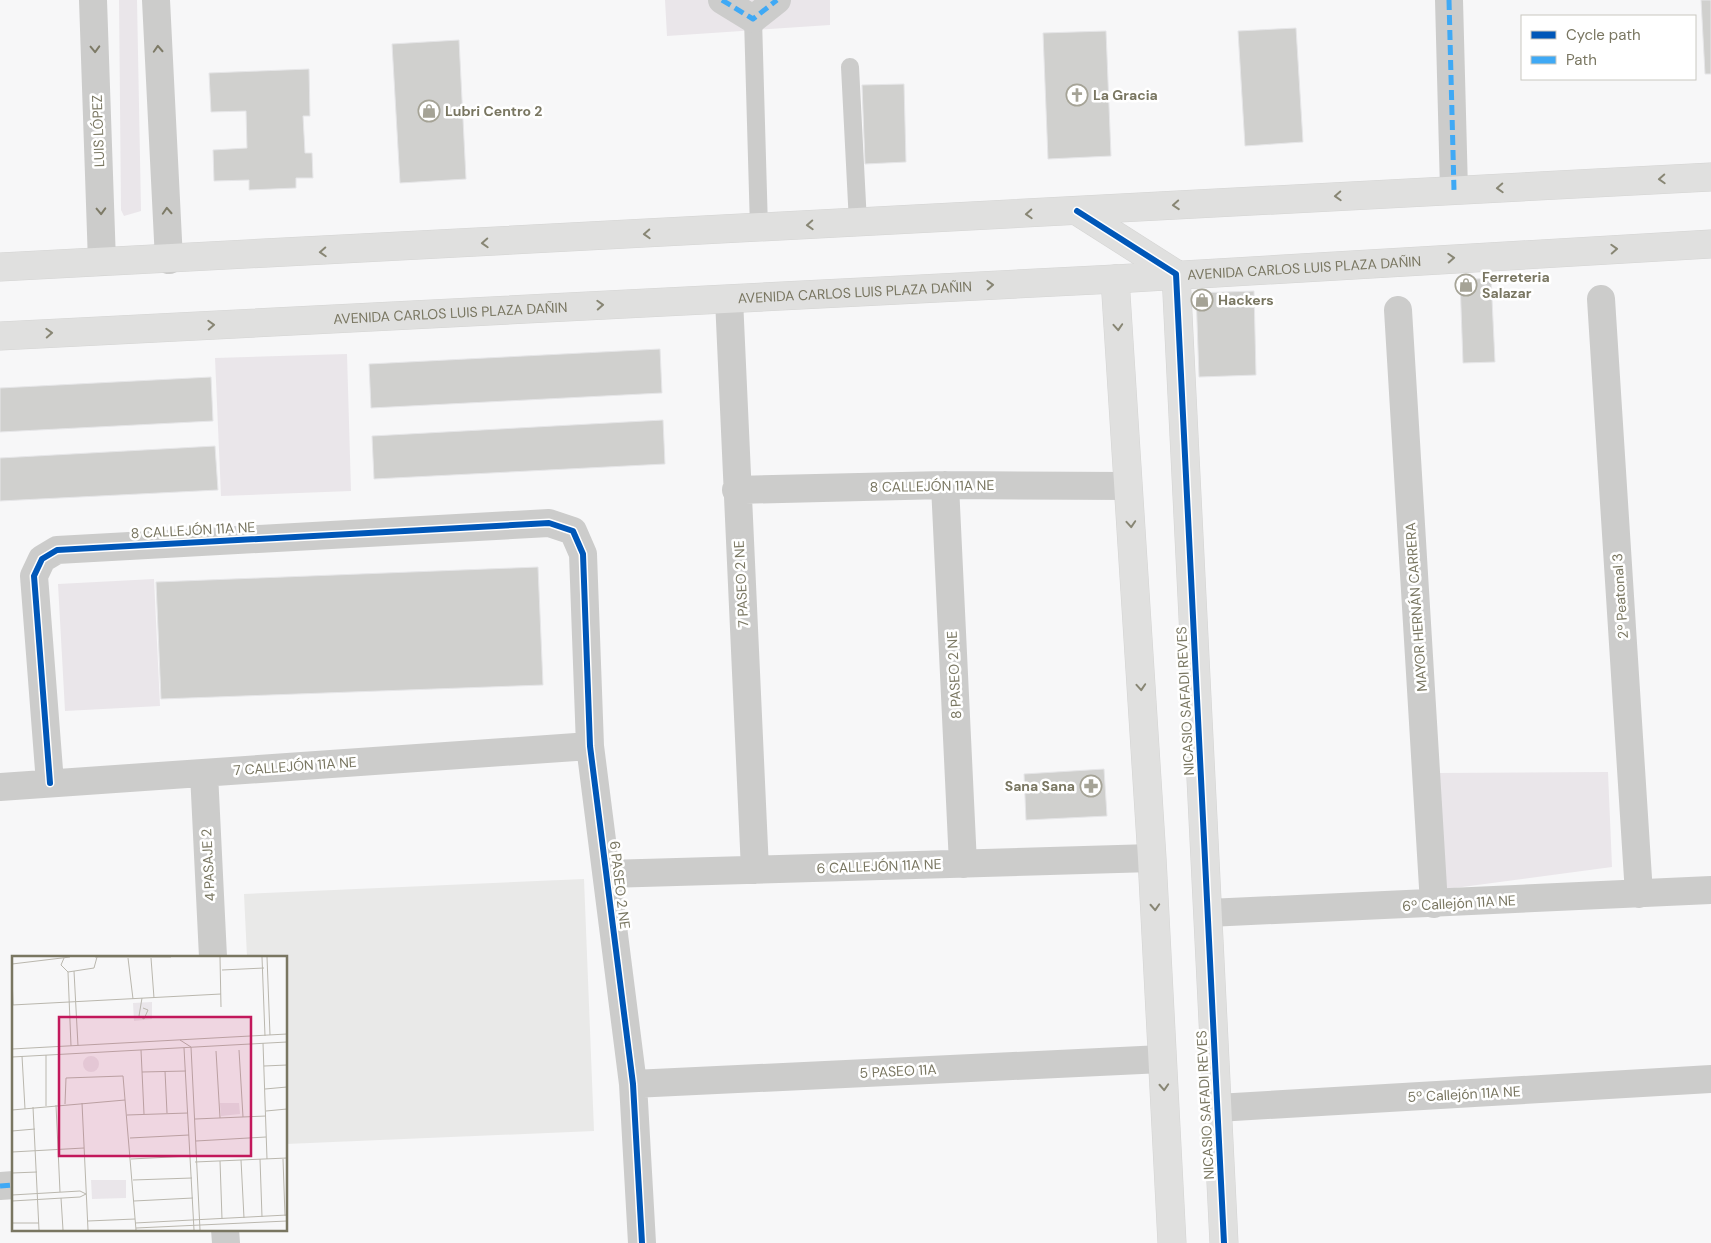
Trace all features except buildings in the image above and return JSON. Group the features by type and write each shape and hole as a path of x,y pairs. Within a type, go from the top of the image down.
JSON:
{"main road":[{"path":"0,268 1711,177"},
{"path":"1077,211 1176,274"},
{"name":"AVENIDA CARLOS LUIS PLAZA DAÑIN","path":"0,336 1115,279 1711,244"},
{"name":"NICASIO SAFADI REVES","path":"1176,274 1224,1243"},
{"path":"1115,279 1152,858 1162,1059 1167,1243"}],"street":[{"name":"LUIS LÓPEZ","path":"93,0 102,262"},
{"path":"156,0 169,260"},
{"path":"722,0 753,19 777,0"},
{"path":"1449,0 1454,190"},
{"name":"7 PASEO 2 NE","path":"729,299 754,870"},
{"name":"2º Peatonal 3","path":"1601,299 1639,894"},
{"name":"MAYOR HERNÁN CARRERA","path":"1398,310 1434,904"},
{"name":"8 CALLEJÓN 11A NE","path":"736,490 945,486 1128,486"},
{"name":"8 PASEO 2 NE","path":"945,486 963,864"},
{"name":"8 CALLEJÓN 11A NE","path":"50,784 34,576 42,559 56,550 549,524 573,531"},
{"name":"6 PASEO 2 NE","path":"573,531 583,554 590,746 633,1084 642,1243"},
{"name":"7 CALLEJÓN 11A NE","path":"0,787 590,746"},
{"name":"4 PASAJE 2","path":"204,773 212,956"},
{"name":"6 CALLEJÓN 11A NE","path":"606,874 1152,858"},
{"name":"6º Callejón 11A NE","path":"1208,913 1711,890"},
{"name":"5 PASEO 11A","path":"633,1084 1162,1059"},
{"name":"5º Callejón 11A NE","path":"1217,1108 1711,1079"},
{"path":"225,1230 226,1243"}],"lane":[{"path":"753,19 759,228"},
{"path":"850,67 858,223"}],"shaded area":[{"path":"119,0 137,0 141,211 124,216 121,210"},
{"path":"665,0 830,0 830,25 667,36"},
{"path":"347,354 351,491 221,496 215,358"},
{"path":"154,579 160,706 65,711 58,584"},
{"path":"1608,772 1612,867 1447,889 1439,836 1437,773"},
{"path":"584,879 594,1131 288,1144 288,956 247,956 244,894"}],"marked path":[{"path":"722,0 753,19 777,0"},
{"path":"1449,0 1454,190"},
{"path":"0,1186 12,1185"}],"cycle path":[{"path":"1077,211 1176,274 1224,1243"},
{"path":"50,783 34,576 42,559 57,550 549,523 573,531 583,554 590,746 633,1084 642,1243"}],"place":[{"name":"La Gracia","path":"1077,95"},
{"name":"Lubri Centro 2","path":"429,111"},
{"name":"Ferreteria Salazar","path":"1466,285"},
{"name":"Hackers","path":"1202,300"},
{"name":"Sana Sana","path":"1091,786"}]}
